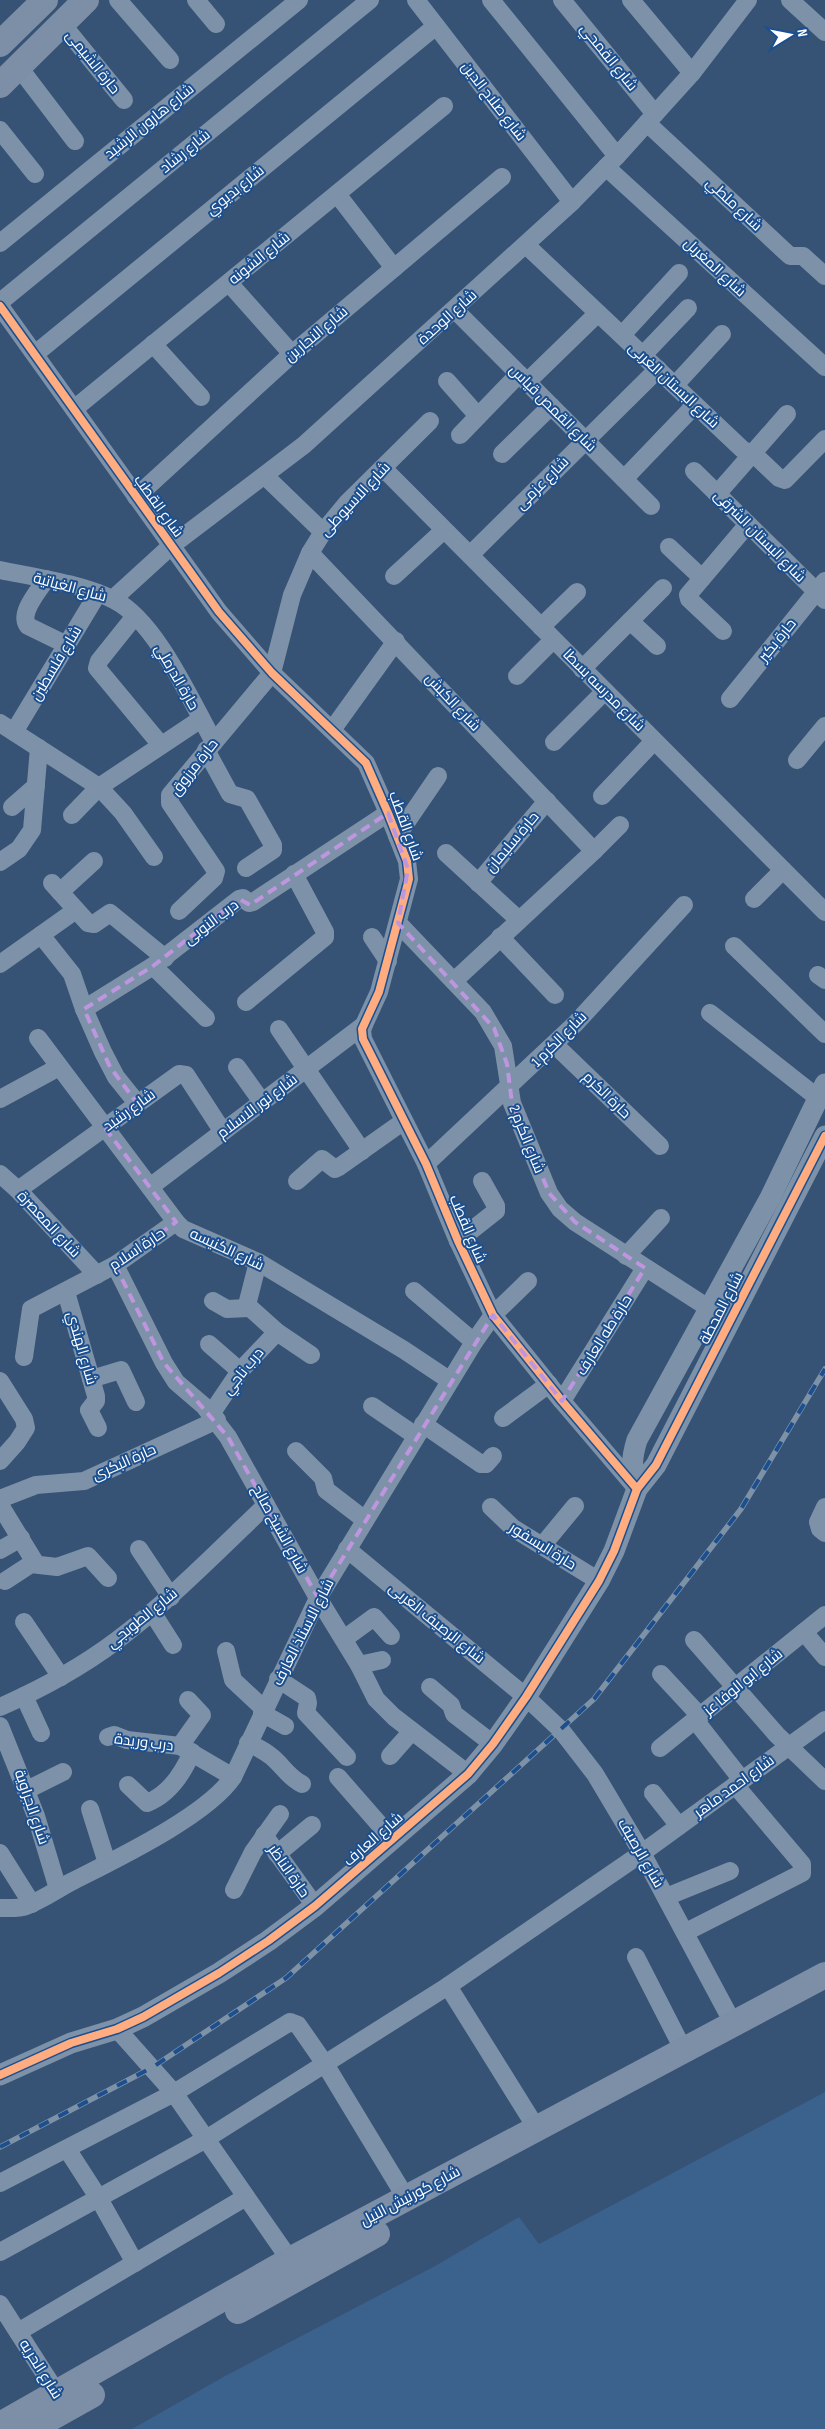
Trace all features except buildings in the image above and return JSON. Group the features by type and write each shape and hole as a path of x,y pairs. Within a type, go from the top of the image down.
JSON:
{"main road":[{"path":"0,44 45,0"},
{"path":"0,84 86,0"},
{"name":"شارع كورنيش النيل","path":"31,2429 62,2401 290,2260 825,1975"},
{"name":"شارع كورنيش النيل","path":"0,2425 62,2401 825,1993"}],"street":[{"path":"118,0 170,60"},
{"path":"196,0 216,24"},
{"name":"شارع هارون الرشيد","path":"0,242 299,0"},
{"name":"شارع رشاد","path":"0,302 370,0"},
{"name":"شارع صلاح الدين","path":"416,0 572,202"},
{"name":"شارع المغربل","path":"491,0 612,162 823,360"},
{"name":"شارع القمحي","path":"562,0 651,119"},
{"path":"631,0 692,73"},
{"name":"شارع الوحدة","path":"106,596 265,476 342,413 526,245 612,162 651,119 692,73 748,0"},
{"path":"790,0 825,32"},
{"name":"حارة الشيمى","path":"62,24 124,100"},
{"name":"شارع بديوي","path":"35,354 436,26"},
{"path":"18,66 75,141"},
{"name":"شارع الشونه","path":"74,409 444,106"},
{"name":"شارع ملطي","path":"651,119 790,256 803,256 825,276"},
{"path":"0,130 35,174"},
{"name":"شارع النجارين","path":"136,497 292,354 502,177"},
{"path":"337,194 394,268"},
{"name":"شارع البستان الغربى","path":"526,245 695,405 779,478 785,480 825,439"},
{"path":"622,335 679,273"},
{"path":"229,283 292,354"},
{"name":"شارع القطب","path":"0,306 219,612 272,673 366,763 407,861 409,879 379,992 364,1025 362,1039 426,1164 458,1241 493,1315 637,1490"},
{"path":"643,355 688,308"},
{"name":"شارع القمص قياس","path":"455,310 651,506"},
{"path":"460,434 478,416 598,313"},
{"path":"675,385 722,334"},
{"path":"153,344 201,397"},
{"name":"شارع عزمى","path":"470,556 658,369"},
{"path":"447,381 478,416"},
{"path":"624,479 695,405"},
{"path":"502,454 551,406"},
{"path":"717,494 787,414"},
{"name":"شارع الاسيوطى","path":"272,673 292,595 310,553 322,532 430,422"},
{"name":"شارع مدرسه بسطا","path":"383,468 825,912"},
{"name":"شارع البستان الشرقى","path":"694,471 748,524 822,591"},
{"path":"265,476 322,532"},
{"path":"722,631 688,595 748,524"},
{"path":"394,576 444,530"},
{"path":"668,547 702,578"},
{"name":"شارع الكبش","path":"310,553 594,851"},
{"name":"شارع الغياتية","path":"0,570 46,579 106,596 135,616"},
{"path":"46,579 25,614 25,623 67,645"},
{"path":"582,669 663,588"},
{"name":"حارة بكير","path":"730,699 822,591"},
{"path":"517,676 577,592"},
{"name":"شارع فلسطين","path":"4,727 106,596"},
{"path":"135,616 99,661 97,668 161,745"},
{"name":"حارة الدرملي","path":"135,616 160,647 201,719 230,794 247,799 274,845 273,850 246,868"},
{"path":"630,621 657,646"},
{"path":"332,730 396,642"},
{"name":"حارة مرزوق","path":"179,911 216,874 214,867 168,798 272,673"},
{"path":"554,742 604,691"},
{"path":"72,815 99,787 201,719"},
{"path":"798,760 825,726"},
{"path":"4,727 99,787 123,813 154,857"},
{"path":"602,796 654,741"},
{"path":"0,862 19,849 32,830 39,748"},
{"path":"397,836 438,776"},
{"path":"12,807 36,786"},
{"name":"حارة سليمان","path":"478,883 547,802"},
{"name":"درب النوبى","path":"84,1009 159,962 239,899 243,898 250,903 253,902 388,813"},
{"path":"454,981 620,825"},
{"name":"حارة سليمان","path":"446,853 519,920"},
{"path":"94,861 56,888 88,923 92,924 108,913 112,914 159,962 206,1018"},
{"path":"754,899 783,870"},
{"path":"246,1002 325,937 326,932 294,874"},
{"name":"شارع الكرم 1","path":"426,1164 555,1045 684,905"},
{"path":"0,964 76,910"},
{"name":"شارع الكرم 2","path":"398,923 483,1012 494,1028 503,1046 512,1103 549,1193 560,1209 575,1222 710,1309"},
{"path":"41,935 72,974 84,1009 113,1072 137,1103"},
{"path":"372,937 388,961"},
{"path":"500,937 555,995"},
{"path":"734,946 825,1034"},
{"path":"710,1013 821,1091"},
{"name":"شارع نور الاسلام","path":"150,1187 364,1025"},
{"path":"279,1029 362,1150"},
{"name":"شارع الكنيسه","path":"38,1038 104,1128 183,1229 258,1262 404,1350 449,1380"},
{"name":"حارة الكرم","path":"555,1045 660,1146"},
{"path":"0,1099 59,1067"},
{"path":"236,1067 262,1102"},
{"name":"شارع رشيد","path":"18,1190 179,1074 183,1073 186,1075 223,1132"},
{"name":"شارع المحطة","path":"637,1490 632,1474 632,1456 637,1440 770,1198 821,1091"},
{"path":"297,1181 322,1159 335,1169 404,1121"},
{"name":"شارع المحطة","path":"637,1490 656,1466 825,1136"},
{"name":"شارع المعصرة","path":"0,1174 18,1190 97,1275"},
{"path":"458,1241 496,1210 496,1206 482,1181"},
{"path":"626,1256 661,1218"},
{"name":"حارة اسلام","path":"97,1275 115,1265 176,1222"},
{"path":"258,1262 246,1300 249,1308 277,1332 311,1355"},
{"name":"شارع الشيخ صالح","path":"115,1265 169,1373 214,1417 318,1598 360,1664 376,1699 412,1731 468,1774"},
{"name":"حارة طه العارف","path":"562,1401 645,1268"},
{"name":"شارع الهندي","path":"24,1358 31,1309 97,1275"},
{"name":"شارع الاستاذ العارف","path":"32,1904 108,1864 204,1806 225,1789 233,1777 318,1598 449,1380 474,1342 493,1315 528,1281"},
{"path":"414,1291 474,1342"},
{"name":"شارع الهندي","path":"66,1292 97,1399 89,1410 98,1428"},
{"path":"213,1301 227,1310 249,1308"},
{"name":"درب ناجي","path":"214,1417 240,1371 277,1332"},
{"path":"209,1344 240,1371"},
{"path":"91,1379 121,1370 136,1402"},
{"path":"0,1381 24,1419 26,1428 17,1442 0,1460"},
{"path":"504,1418 548,1384"},
{"path":"372,1406 481,1464 486,1464 493,1456"},
{"name":"حارة البكرى","path":"0,1499 36,1485 84,1481 214,1417"},
{"path":"296,1451 323,1478 326,1490 365,1520"},
{"name":"شارع العارف","path":"0,2075 72,2043 116,2029 143,2017 268,1942 315,1906 468,1774 493,1744 526,1697 599,1581 614,1551 637,1490"},
{"path":"0,1504 36,1564"},
{"name":"شارع الطوبجي","path":"0,1707 60,1677 115,1642 171,1597 266,1505"},
{"path":"542,1546 574,1506"},
{"name":"حارة البسفور","path":"491,1507 512,1528 599,1581"},
{"path":"823,1511 818,1522 820,1529 825,1532"},
{"path":"0,1550 21,1538"},
{"path":"139,1549 171,1597"},
{"name":"شارع الرصيف الغربى","path":"348,1550 526,1697"},
{"path":"5,1581 26,1567 36,1564 57,1567 88,1556 108,1578"},
{"path":"152,1612 173,1645"},
{"name":"شارع ابو الوفا عز","path":"660,1748 825,1615"},
{"path":"344,1639 374,1617 391,1636"},
{"path":"24,1622 60,1677"},
{"path":"804,1632 825,1657"},
{"path":"694,1640 777,1735 790,1745 825,1781"},
{"path":"226,1651 233,1680 263,1711 285,1726"},
{"path":"360,1664 382,1660"},
{"path":"661,1674 698,1718 739,1783 802,1864 802,1873 686,1932"},
{"path":"278,1679 307,1698 306,1713 347,1758"},
{"path":"430,1687 451,1706 454,1714 493,1744"},
{"path":"24,1696 41,1732"},
{"name":"شارع الرصيف","path":"526,1697 561,1730 595,1774 686,1932 734,2025"},
{"path":"128,1785 147,1803 168,1790 183,1773 186,1749 202,1715 188,1700"},
{"name":"شارع احمد ماهر","path":"0,2252 206,2139 448,1986 642,1853 825,1720"},
{"name":"شارع الجراوية","path":"0,1726 27,1790 58,1889"},
{"path":"390,1756 412,1731"},
{"name":"درب وريدة","path":"108,1737 114,1735 127,1740 186,1749 233,1777"},
{"path":"248,1743 262,1749 288,1775 302,1784"},
{"path":"27,1790 64,1772"},
{"path":"338,1778 393,1840"},
{"path":"653,1793 679,1826"},
{"path":"90,1809 108,1864"},
{"name":"حارة الناظر","path":"234,1890 264,1835 280,1814"},
{"path":"278,1854 312,1826"},
{"name":"حارة الناظر","path":"264,1835 315,1906"},
{"path":"0,1853 32,1904 17,1908 0,1908"},
{"path":"666,1897 730,1871"},
{"path":"636,1957 684,2051"},
{"path":"448,1986 537,2129"},
{"path":"0,2183 174,2093 290,2022 298,2026 324,2064 406,2198"},
{"path":"116,2029 174,2093 290,2260"},
{"path":"67,2149 98,2197 135,2263"},
{"path":"18,2332 246,2197"},
{"name":"شارع الحريه","path":"0,2304 62,2401"}],"highlighted area":[{"path":"388,813 408,869 398,923 494,1028 507,1064 512,1103 549,1193 575,1222 645,1268 562,1401 493,1315 318,1598 228,1437 164,1363 115,1265 176,1222 105,1128 137,1103 110,1067 84,1009 153,966 239,899 250,905"}],"water":[{"path":"825,2092 825,2429 132,2429 225,2376 435,2266 519,2217 539,2244"}],"railway":[{"path":"0,2147 153,2067 286,1978 594,1699 741,1509 825,1369"}],"cycle path":[{"path":"0,306 219,612 272,673 366,763 407,861 409,879 379,992 362,1029 363,1039 426,1164 458,1241 493,1315 562,1401 637,1489"},
{"path":"0,2075 71,2043 117,2029 143,2017 219,1973 268,1941 315,1906 468,1774 493,1744 526,1697 599,1581 614,1551 637,1489 656,1465 825,1136"}]}
